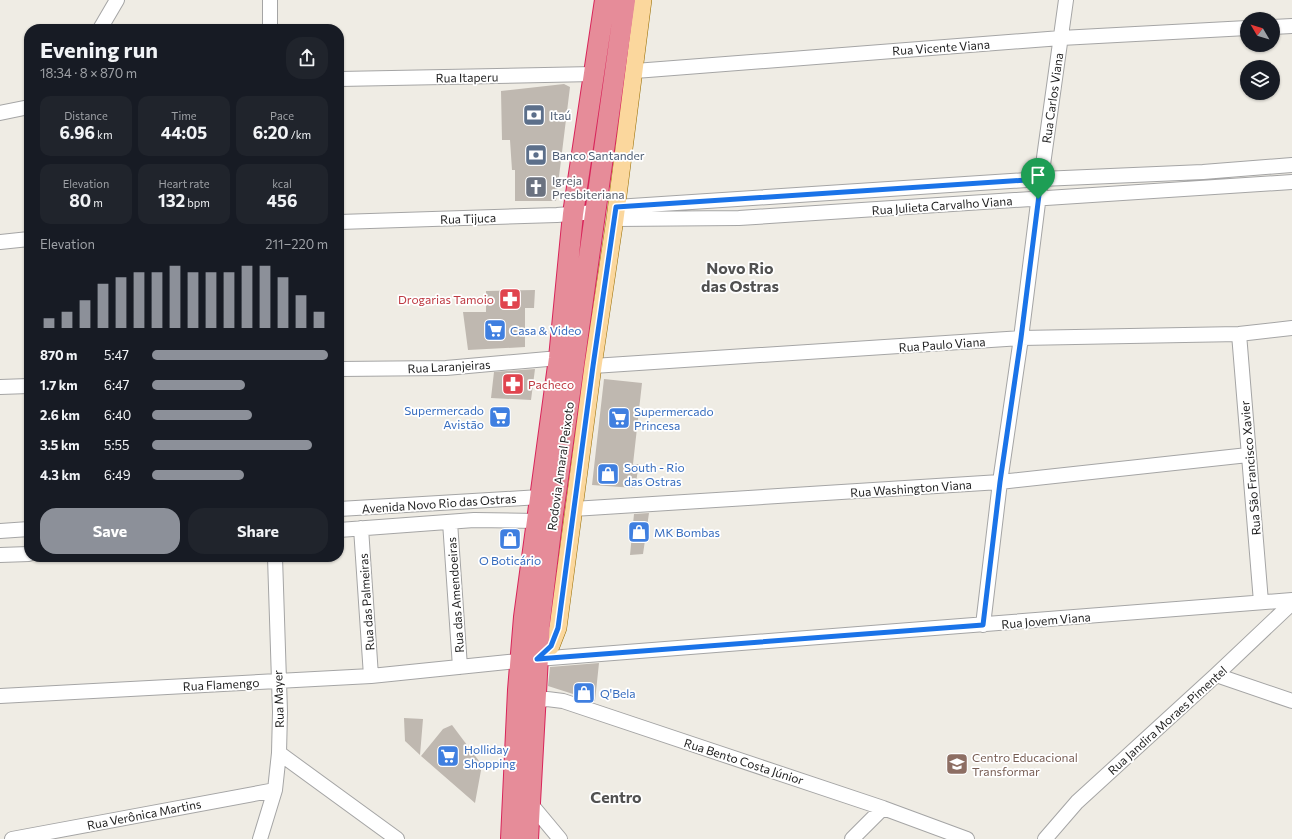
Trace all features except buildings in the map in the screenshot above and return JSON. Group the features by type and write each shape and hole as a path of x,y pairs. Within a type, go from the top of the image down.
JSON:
{"highway":[{"name":"Rodovia Amaral Peixoto","path":"529,659 524,617 559,358 573,214 605,0"},
{"name":"Rodovia Amaral Peixoto","path":"511,839 527,704 529,659 553,514 625,0"},
{"name":"Rodovia Amaral Peixoto","path":"527,704 530,803 528,839"}],"main road":[{"path":"529,659 551,646 558,628 573,509 616,213 643,0"}],"street":[{"path":"103,24 116,0"},
{"path":"270,0 270,24"},
{"name":"Rua Carlos Viana","path":"983,625 1000,482 1021,338 1038,199 1066,0"},
{"path":"1280,27 1292,26"},
{"name":"Rua Vicente Viana","path":"635,71 1061,38 1240,28"},
{"name":"Rua Itaperu","path":"344,79 594,74"},
{"path":"0,113 24,108"},
{"name":"Rua Julieta Carvalho Viana","path":"616,213 1041,179 1203,172 1292,165"},
{"name":"Rua Julieta Carvalho Viana","path":"616,213 738,218 1292,182"},
{"name":"Rua Tijuca","path":"344,222 596,212"},
{"path":"0,242 24,240"},
{"name":"Rua Paulo Viana","path":"593,366 1021,338 1239,334 1292,328"},
{"name":"Rua São Francisco Xavier","path":"1239,334 1261,602"},
{"name":"Rua Laranjeiras","path":"344,369 446,368 559,358"},
{"path":"0,387 24,386"},
{"name":"Rua Washington Viana","path":"573,509 1000,482 1248,455"},
{"name":"Avenida Novo Rio das Ostras","path":"344,509 540,497"},
{"name":"Avenida Novo Rio das Ostras","path":"344,530 450,522 537,521"},
{"name":"Rua das Amendoeiras","path":"450,522 460,667"},
{"name":"Rua das Palmeiras","path":"361,528 371,676"},
{"path":"0,531 24,529"},
{"path":"0,555 24,554"},
{"name":"Rua Mayer","path":"260,839 275,790 279,753 280,712 275,562"},
{"name":"Rua Jovem Viana","path":"529,659 1292,600"},
{"name":"Rua Jandira Moraes Pimentel","path":"1045,839 1077,802 1216,675 1292,603"},
{"name":"Rua Flamengo","path":"0,696 371,676 529,659"},
{"path":"1216,675 1292,701"},
{"name":"Rua Bento Costa Júnior","path":"527,704 547,699 562,701 883,808 967,839"},
{"path":"279,753 397,839"},
{"name":"Rua Verônica Martins","path":"12,839 275,790"},
{"path":"530,803 560,839"},
{"path":"852,839 883,808"}],"place":[{"name":"Itaú","path":"534,115"},
{"name":"Banco Santander","path":"536,155"},
{"name":"Igreja Presbiteriana","path":"536,187"},
{"name":"Drogarias Tamoio","path":"510,299"},
{"name":"Casa & Video","path":"495,330"},
{"name":"Pacheco","path":"513,384"},
{"name":"Supermercado Avistão","path":"500,417"},
{"name":"Supermercado Princesa","path":"619,418"},
{"name":"South - Rio das Ostras","path":"608,474"},
{"name":"MK Bombas","path":"639,532"},
{"name":"O Boticário","path":"510,539"},
{"name":"Q'Bela","path":"584,693"},
{"name":"Holliday Shopping","path":"448,756"},
{"name":"Centro Educacional Transformar","path":"957,764"}],"district":[{"name":"Novo Rio das Ostras","path":"740,276"},
{"name":"Centro","path":"616,796"}],"route":[{"path":"1041,179 1038,199 1021,338 1000,482 983,625 537,659 551,646 558,628 616,207 1041,179"}]}
